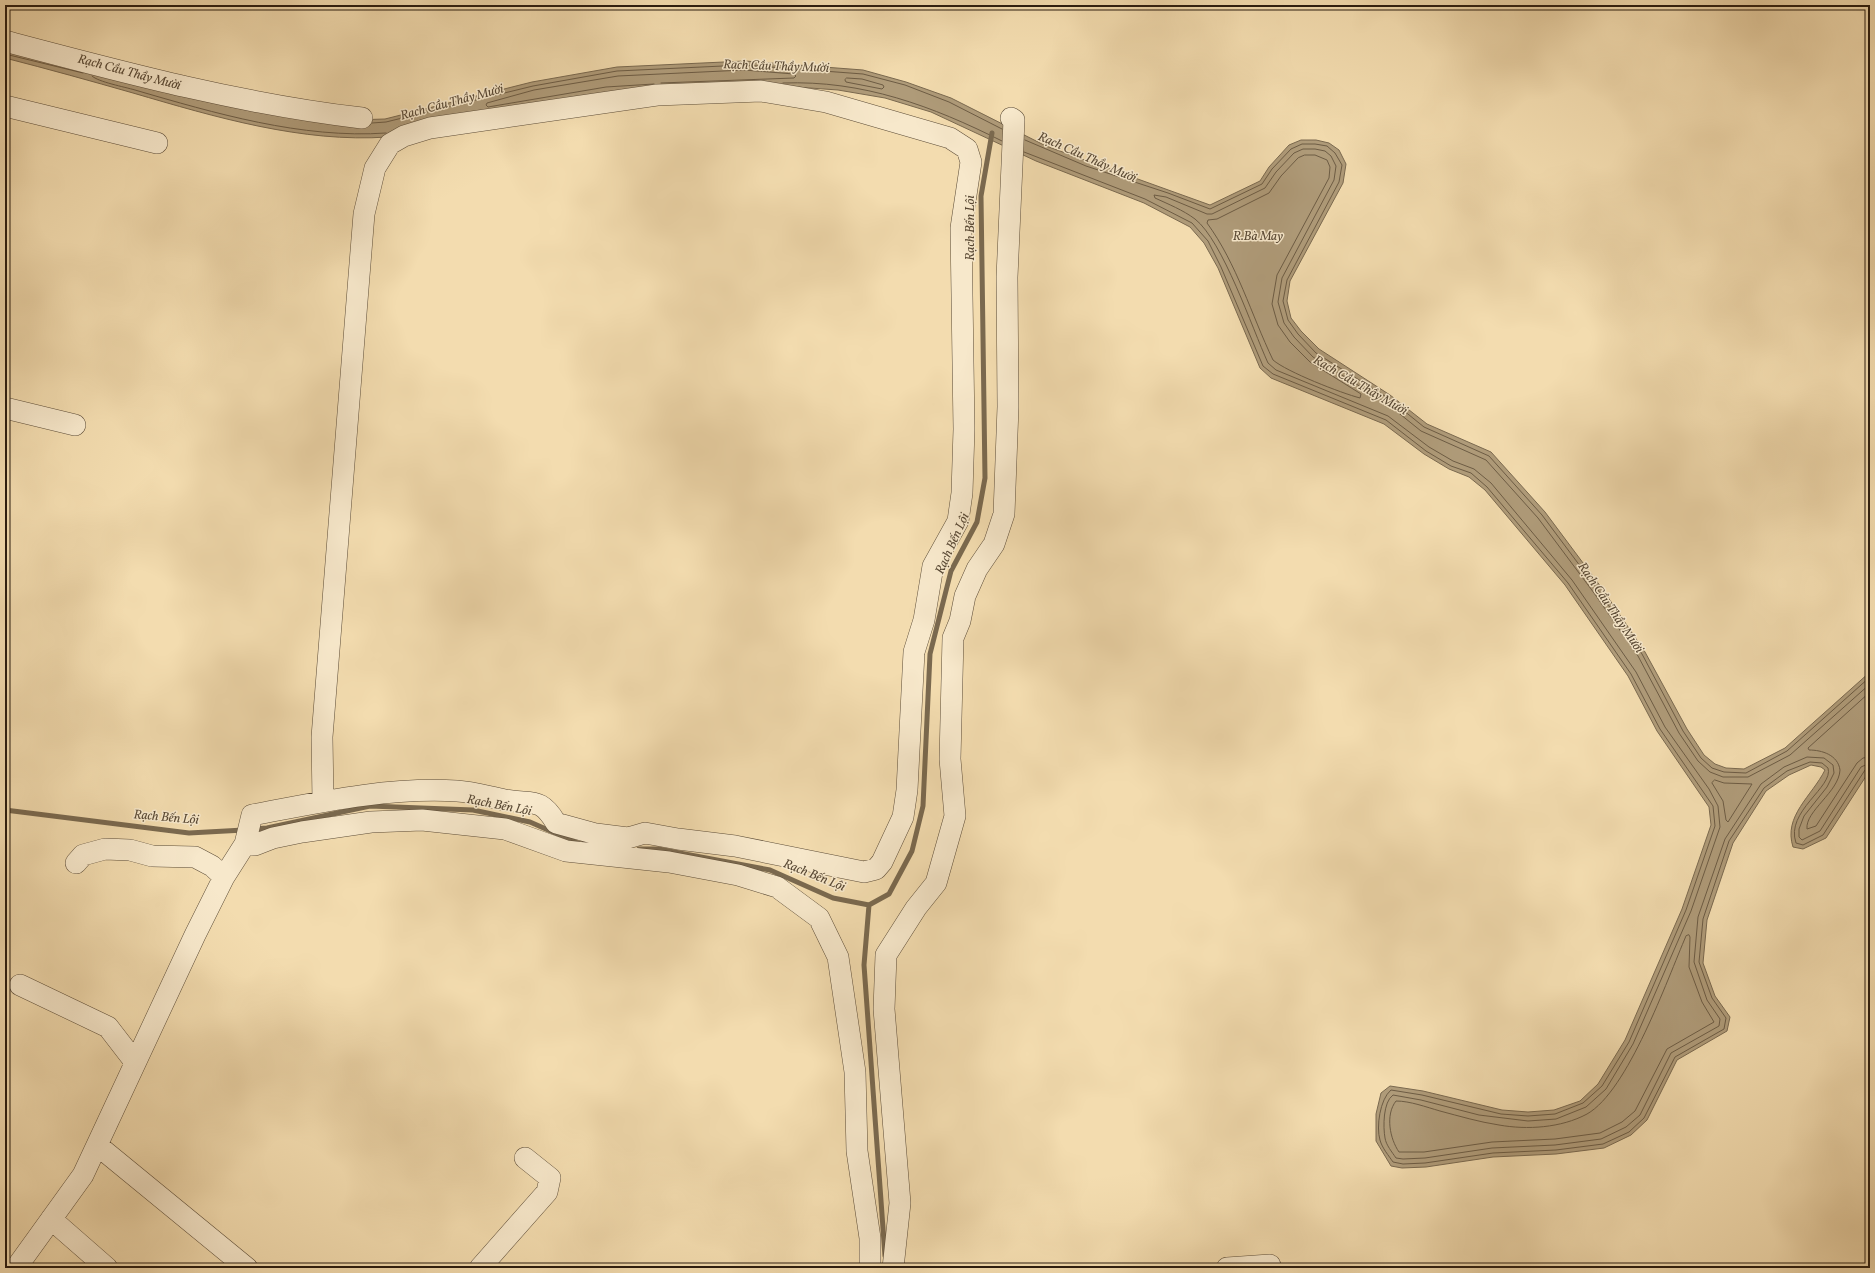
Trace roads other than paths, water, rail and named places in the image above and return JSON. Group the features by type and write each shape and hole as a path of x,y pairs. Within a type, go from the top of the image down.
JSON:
{"street":[{"path":"5,41 117,71 217,93 324,114 362,118"},
{"path":"16,1268 83,1175 98,1145 134,1062 246,836 252,815 323,800 389,791 458,791 507,801 539,804 549,811 556,824 596,834 628,838 645,833 678,840 735,846 864,872 876,869 882,862 903,818 907,790 914,652 924,620 933,566 958,522 962,493 964,429 961,228 971,162 967,149 950,138 826,102 761,91 657,95 536,112 430,128 404,136 390,144 375,168 364,214 322,737 323,800"},
{"path":"5,106 157,143"},
{"path":"893,1268 900,1203 884,1009 886,955 916,908 936,883 955,816 950,760 953,638 960,621 965,596 977,569 994,544 1004,514 1008,407 1007,277 1012,122"},
{"path":"5,408 75,425"},
{"path":"246,836 255,845 273,838 302,832 371,822 422,820 505,829 566,851 669,862 738,875 777,887 819,918 838,957 855,1072 857,1151 870,1238 870,1268"},
{"path":"76,863 83,855 105,849 130,850 152,856 195,857 212,866 224,878"},
{"path":"20,985 108,1027 134,1062"},
{"path":"98,1145 247,1268"},
{"path":"480,1268 547,1192 550,1178 525,1158"},
{"path":"51,1219 107,1268"},
{"path":"1227,1268 1270,1265"}],"water":[{"name":"R.Bà May","path":"5,42 351,120 385,119 532,82 617,67 745,61 863,70 906,82 951,98 1046,146 1210,205 1260,181 1269,167 1289,145 1301,140 1316,140 1329,143 1339,150 1346,164 1343,183 1290,281 1287,301 1291,318 1301,331 1319,349 1390,395 1427,424 1491,452 1545,512 1601,587 1645,652 1687,729 1704,755 1715,764 1726,768 1744,769 1785,748 1870,672 1870,770 1826,838 1803,849 1793,847 1791,836 1792,826 1800,807 1825,770 1821,767 1811,765 1789,775 1766,791 1733,843 1707,920 1703,963 1715,996 1730,1017 1727,1031 1677,1060 1647,1120 1631,1135 1604,1148 1556,1154 1493,1157 1426,1167 1402,1168 1391,1166 1376,1141 1376,1114 1381,1093 1390,1086 1423,1091 1502,1110 1528,1112 1554,1110 1580,1101 1598,1084 1625,1040 1682,909 1711,825 1709,807 1657,731 1628,676 1565,585 1485,490 1469,477 1449,469 1424,454 1384,424 1271,378 1260,368 1218,268 1204,243 1190,227 1144,203 1036,161 931,112 885,98 838,90 796,87 388,137 356,138 291,132 195,111 5,58"}],"waterway":[{"name":"Rạch Bến Lội","path":"639,849 658,849 770,870 833,898 869,905 889,894 912,851 923,806 930,654 951,571 977,522 985,478 981,196 992,133"},
{"name":"Rạch Bến Lội","path":"254,829 267,828 370,806 473,810 530,822 580,844"},
{"name":"Rạch Bến Lội","path":"5,810 189,833 244,830"},
{"path":"869,905 864,965 885,1256"}],"water label":[{"name":"Rạch Cầu Thầy Mười","path":"776,67"},
{"name":"Rạch Cầu Thầy Mười","path":"129,73"},
{"name":"Rạch Cầu Thầy Mười","path":"452,103"},
{"name":"Rạch Cầu Thầy Mười","path":"1087,158"},
{"name":"Rạch Cầu Thầy Mười","path":"1360,386"},
{"name":"Rạch Cầu Thầy Mười","path":"1610,608"}]}
